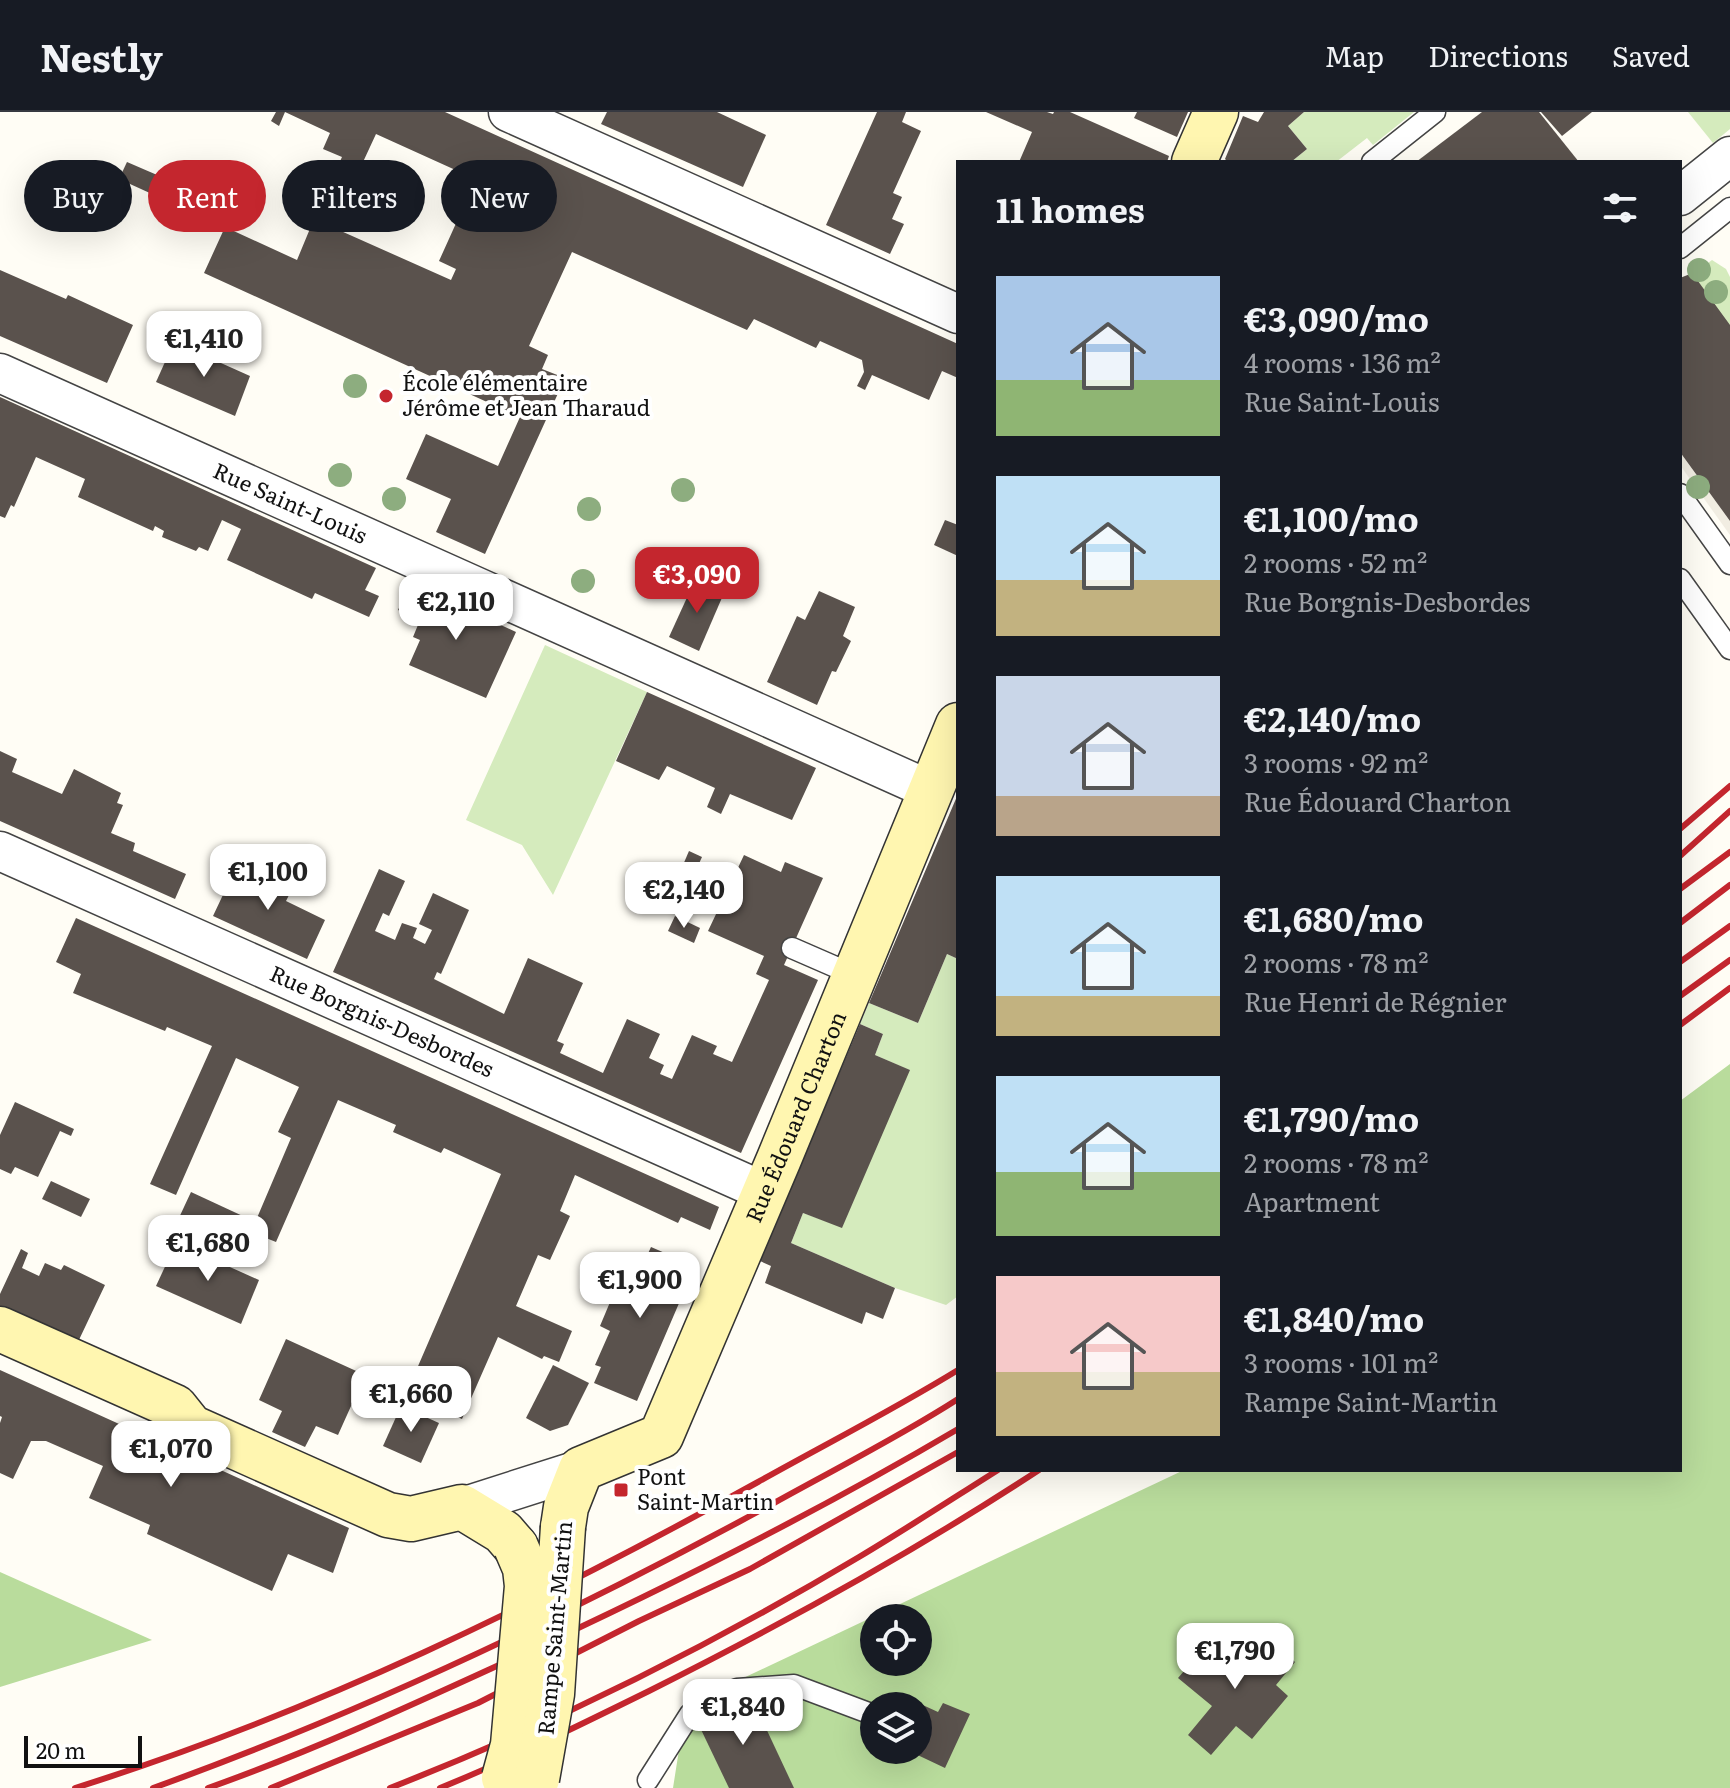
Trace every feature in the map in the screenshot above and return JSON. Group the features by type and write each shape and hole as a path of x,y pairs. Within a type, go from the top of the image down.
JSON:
{"street":[{"path":"508,112 956,313"},
{"path":"1195,160 1216,112"},
{"path":"1682,194 1730,156"},
{"name":"Rue Saint-Louis","path":"0,373 930,790"},
{"name":"Rue Édouard Charton","path":"562,1475 661,1436 956,730"},
{"name":"Rue Borgnis-Desbordes","path":"0,851 765,1192"},
{"path":"0,1329 175,1407 191,1427 388,1515 411,1519 462,1507 562,1475"},
{"name":"Rampe Saint-Martin","path":"518,1783 552,1694 566,1507 562,1475"},
{"name":"Rampe Saint-Martin","path":"462,1507 503,1532 516,1547 525,1568 527,1586 513,1745 518,1783"}],"lane":[{"path":"1375,160 1435,112"},
{"path":"1682,246 1730,208"},
{"path":"1682,497 1730,564"},
{"path":"1682,582 1730,649"},
{"path":"792,948 854,975"},
{"path":"650,1785 690,1714 737,1689 794,1685 860,1710"}],"green space":[{"path":"1304,112 1414,112 1373,145 1367,138 1339,160 1293,160 1307,149 1288,126"},
{"path":"1688,112 1730,112 1730,129 1713,143"},
{"path":"1712,260 1726,269 1730,277 1730,326 1692,275"},
{"path":"545,645 647,692 553,895 522,845 466,820"},
{"path":"947,954 956,958 956,1298 946,1305 895,1288 791,1243 803,1213 842,1227 909,1070 875,1055 883,1034 860,1024 869,1003 918,1023"},
{"path":"1730,1064 1730,1788 673,1788 686,1705 860,1623 860,1676 932,1676 932,1604 900,1604 1180,1472 1682,1472 1682,1100"},
{"path":"0,1572 152,1640 0,1687"}],"shaded area":[{"path":"1682,455 1730,521 1730,535 1682,468"}],"building":[{"path":"276,112 285,112 279,126 271,121"},
{"path":"285,112 445,112 551,160 441,160 441,163 376,134 364,160 341,160 342,157 323,149 330,133"},
{"path":"607,112 717,112 766,135 743,187 601,124"},
{"path":"877,112 906,112 902,122 921,131 893,193 902,197 892,219 904,224 890,254 826,225"},
{"path":"986,112 1070,112 1169,156 1168,160 1020,160 1032,132"},
{"path":"1137,112 1188,112 1177,137 1134,118"},
{"path":"1264,112 1304,112 1288,126 1307,149 1293,160 1226,160 1243,116 1258,122"},
{"path":"1482,112 1539,112 1577,160 1419,160"},
{"path":"1541,112 1592,112 1562,136"},
{"path":"557,163 956,343 956,377 942,371 929,400 872,375 865,390 857,386 864,372 862,360 820,341 816,348 754,319 747,330 572,252 529,346 548,355 542,369 565,378 485,554 436,532 451,499 406,479 426,434 498,466 520,417 204,273 223,232 236,232 297,260 309,232 343,232 451,280 456,269 439,261 452,232 557,232"},
{"path":"132,164 148,171 148,192 132,185"},
{"path":"0,270 66,299 68,295 133,325 107,383 0,336"},
{"path":"1690,274 1695,277 1730,325 1730,521 1682,455 1682,277"},
{"path":"174,342 250,376 235,416 156,382"},
{"path":"0,397 376,568 365,590 379,596 369,617 315,593 312,599 227,560 241,529 222,520 208,551 199,547 196,551 162,537 164,531 155,526 153,531 78,497 85,479 36,457 14,507 11,505 5,518 0,516"},
{"path":"945,520 956,524 956,555 934,545"},
{"path":"695,580 724,593 699,651 669,637"},
{"path":"410,583 516,632 486,698 409,665 420,640 413,637 420,620 398,610"},
{"path":"819,591 855,607 843,636 851,641 836,672 832,671 817,705 767,682 797,616 805,620"},
{"path":"647,692 816,768 792,820 730,794 721,814 707,807 715,788 667,766 659,780 616,761"},
{"path":"0,751 17,759 12,772 62,794 74,769 121,793 117,803 123,805 111,833 135,843 133,851 186,874 175,899 0,821"},
{"path":"956,799 956,958 947,954 918,1023 869,1003"},
{"path":"689,851 702,857 682,901 670,895"},
{"path":"744,855 781,872 785,862 823,878 784,965 818,980 741,1153 333,972 379,869 405,881 389,916 383,913 375,931 395,940 402,923 417,928 413,938 425,944 432,930 419,924 433,893 469,910 441,974 437,972 434,979 504,1014 528,958 583,983 557,1041 564,1044 560,1053 603,1073 627,1019 660,1034 649,1058 664,1065 660,1074 672,1079 692,1035 717,1046 713,1054 732,1062 769,980 756,974 764,956 708,931"},
{"path":"238,863 293,887 286,901 325,920 307,959 213,916"},
{"path":"675,916 700,928 694,943 668,931"},
{"path":"76,918 719,1207 710,1230 681,1217 678,1223 575,1175 560,1211 570,1216 550,1260 538,1255 516,1306 572,1331 559,1362 544,1356 542,1359 498,1337 462,1419 406,1394 501,1174 444,1148 441,1153 393,1132 396,1125 338,1100 276,1242 251,1232 291,1138 278,1132 299,1087 236,1058 176,1195 150,1184 212,1046 167,1027 165,1031 73,993 81,974 56,962"},
{"path":"860,1024 883,1034 875,1055 910,1070 842,1228 803,1213 791,1243 895,1288 883,1319 866,1312 862,1324 765,1283 771,1266 760,1261"},
{"path":"15,1102 74,1129 71,1136 60,1131 38,1177 15,1167 11,1174 0,1169 0,1135"},
{"path":"51,1181 90,1199 81,1217 42,1199"},
{"path":"191,1192 247,1218 234,1247 177,1222"},
{"path":"176,1243 259,1280 241,1324 156,1286"},
{"path":"651,1247 695,1266 637,1401 594,1383 601,1367 595,1365 610,1331 600,1326 629,1257 644,1262"},
{"path":"21,1249 28,1253 22,1268 39,1276 45,1263 61,1270 64,1265 105,1285 77,1344 0,1309 0,1294"},
{"path":"286,1339 365,1375 338,1435 316,1426 305,1447 272,1432 282,1411 259,1400"},
{"path":"553,1365 589,1383 568,1425 550,1431 526,1418"},
{"path":"0,1370 349,1528 333,1573 288,1554 272,1591 147,1534 150,1525 89,1498 103,1466 46,1441 31,1441 13,1479 0,1473"},
{"path":"401,1406 439,1423 421,1463 383,1446"},
{"path":"1214,1636 1251,1665 1271,1641 1295,1662 1276,1685 1288,1696 1252,1739 1236,1726 1211,1755 1188,1735 1212,1706 1178,1678"},
{"path":"733,1697 756,1707 794,1788 729,1788 695,1717"},
{"path":"943,1703 970,1714 945,1768 932,1762 932,1709 938,1712"}],"railway":[{"path":"1682,827 1730,786"},
{"path":"1682,854 1730,811"},
{"path":"1682,888 1730,852"},
{"path":"1682,921 1730,885"},
{"path":"1682,961 1730,926"},
{"path":"1682,995 1730,960"},
{"path":"1682,1024 1730,988"},
{"path":"75,1788 252,1726 509,1612 676,1527 956,1371"},
{"path":"153,1788 391,1693 546,1621 774,1503 956,1400"},
{"path":"208,1788 355,1730 616,1610 789,1523 956,1430"},
{"path":"271,1788 478,1703 639,1621 750,1569 956,1453"},
{"path":"390,1788 570,1711 688,1653 859,1557 995,1472"},
{"path":"440,1788 571,1729 749,1640 896,1558 1036,1472"}],"place":[{"name":"École élémentaire Jérôme et Jean Tharaud","path":"386,396"},
{"name":"Pont Saint-Martin","path":"621,1490"}]}
